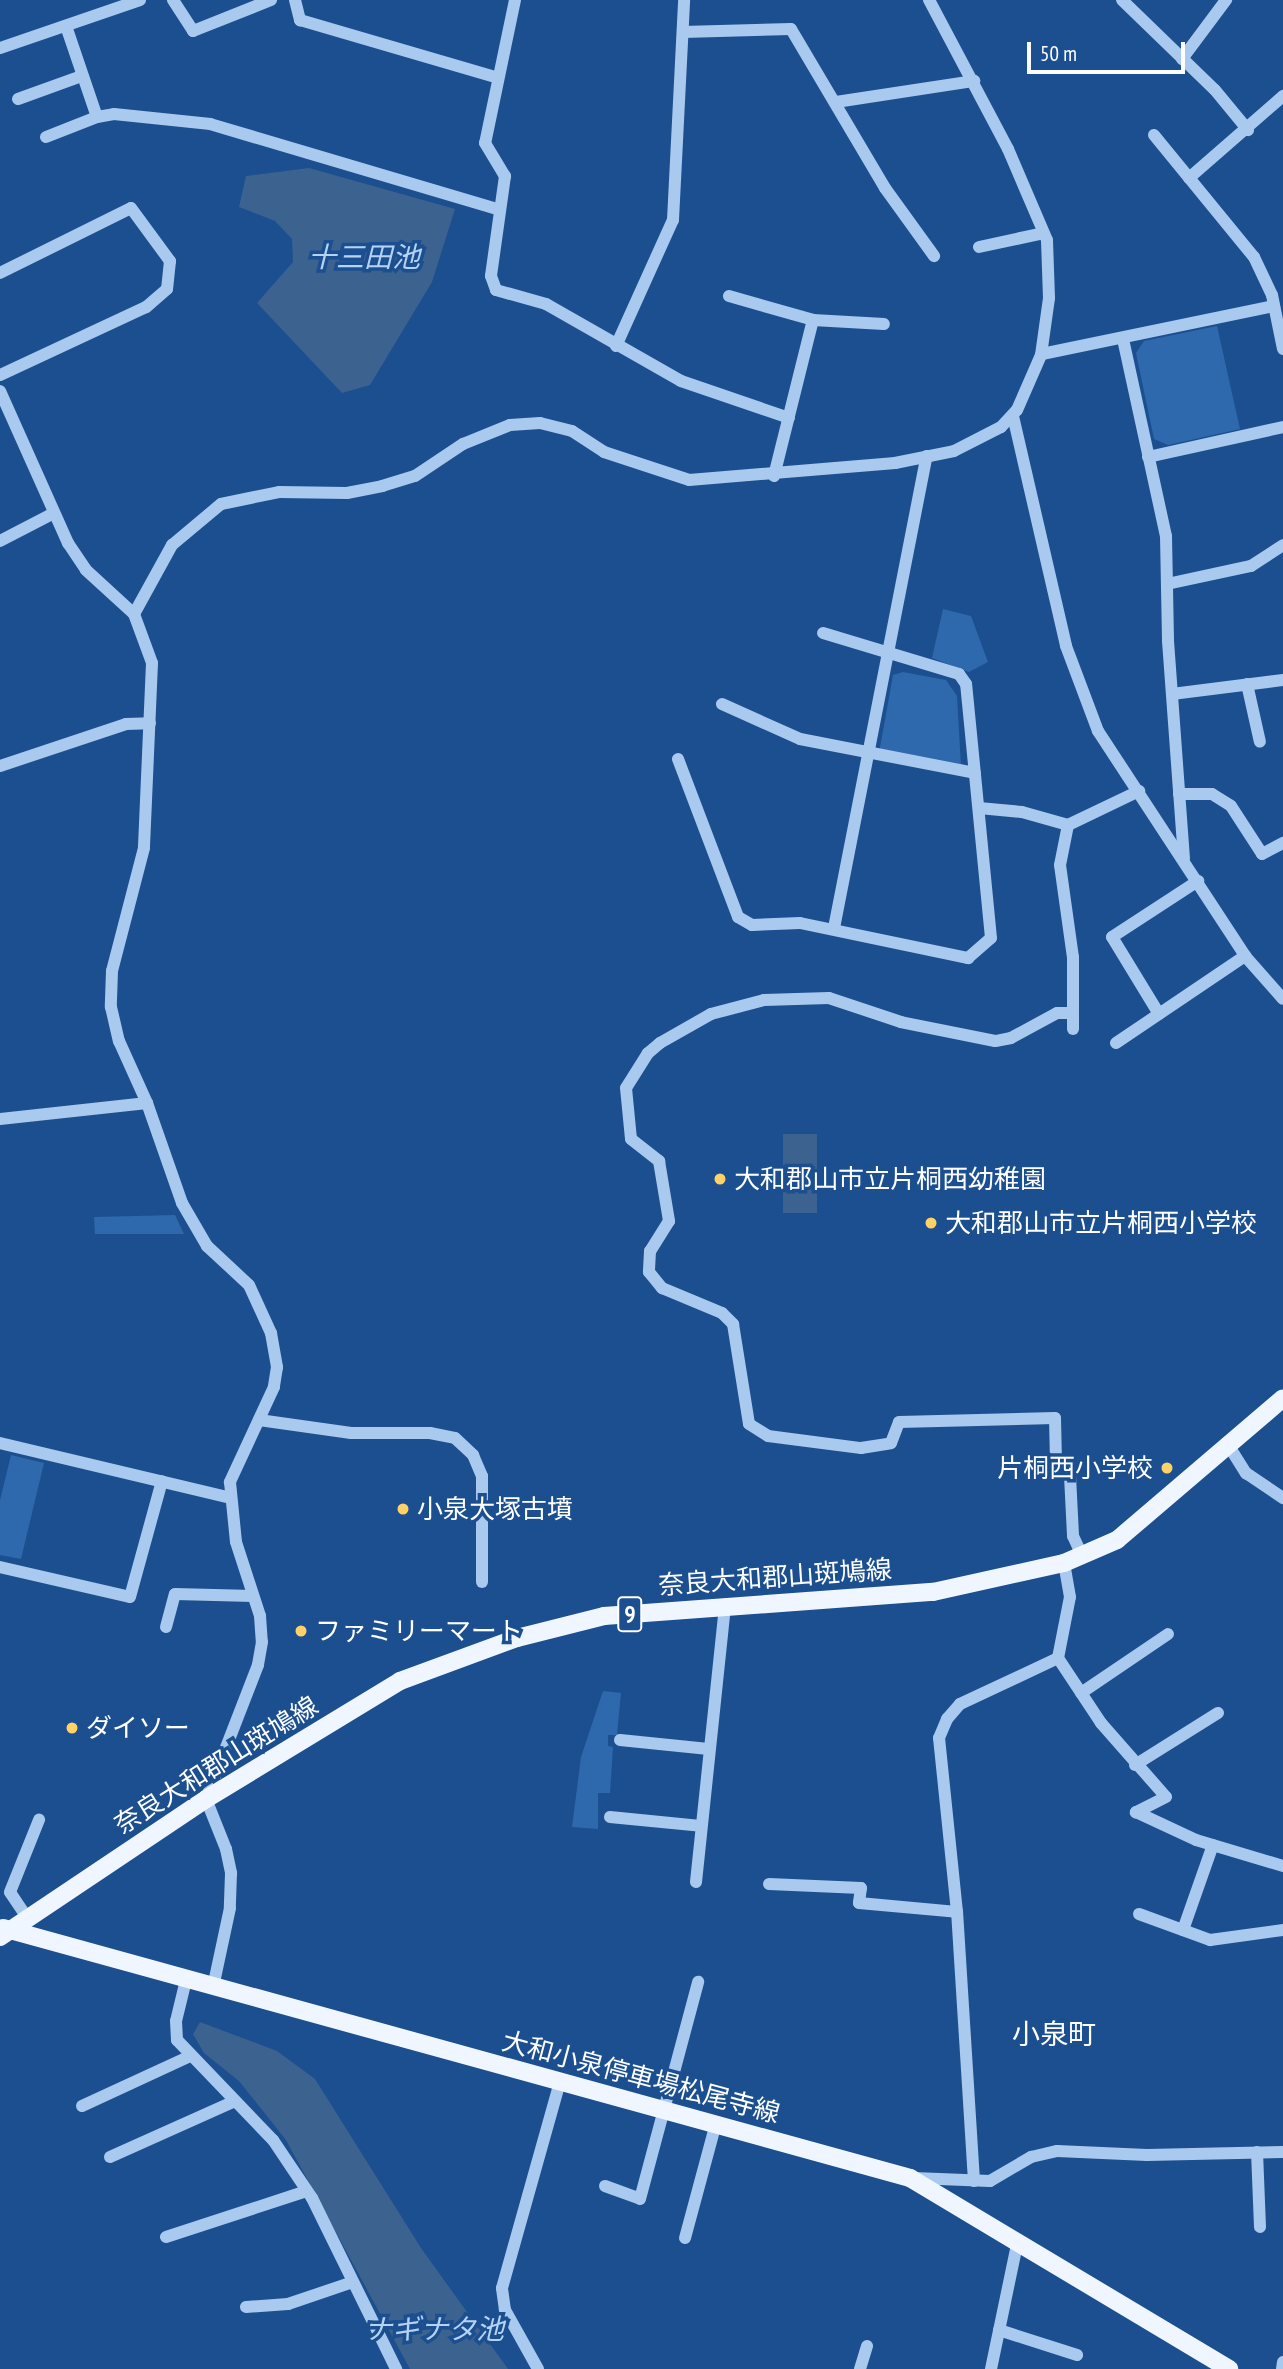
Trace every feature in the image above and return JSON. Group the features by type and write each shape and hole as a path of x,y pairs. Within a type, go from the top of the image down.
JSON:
{"main road":[{"name":"奈良大和郡山斑鳩線","path":"4,1931 28,1919 206,1799 413,1677 517,1638 604,1616 725,1605 933,1592 1065,1563 1117,1540 1227,1443 1283,1398"},
{"name":"大和小泉停車場松尾寺線","path":"4,1931 910,2178 1018,2239 1203,2362 1229,2369"}],"street":[{"path":"0,48 66,26 110,5 140,0"},
{"path":"173,0 193,31 271,0"},
{"path":"295,0 300,20 498,78"},
{"path":"514,0 485,143 505,176 491,276 496,290 546,304 616,346 719,398 789,418"},
{"path":"616,346 673,220 684,0"},
{"path":"134,614 172,545 194,522 221,504 279,492 347,493 382,486 415,476 472,440 510,425 540,423 572,431 604,452 689,481 775,476 927,456 972,444 1013,416 1042,354 1049,298 1044,233 974,81 929,0"},
{"path":"1122,0 1248,130"},
{"path":"1182,59 1227,0"},
{"path":"66,26 97,117"},
{"path":"683,32 791,29 885,188 934,256"},
{"path":"18,99 82,76"},
{"path":"836,102 974,81"},
{"path":"1189,178 1248,130 1283,96"},
{"path":"46,137 97,117 114,114 211,124 500,211"},
{"path":"1154,135 1254,257 1274,306 1283,349"},
{"path":"0,273 131,208 170,261 167,289 146,307 0,375"},
{"path":"979,247 1044,233"},
{"path":"729,296 813,320 884,324"},
{"path":"1042,354 1274,306"},
{"path":"775,476 813,320"},
{"path":"1122,339 1166,536 1172,694 1184,860"},
{"path":"0,391 3,407 54,513 86,570 134,614 152,663 144,848 123,914 111,995 119,1041 148,1104 193,1227 249,1285 271,1333 277,1367 259,1420 242,1448 230,1482 236,1542 260,1616 258,1665 206,1799 226,1849 230,1873 230,1908 213,1987"},
{"path":"1013,416 1077,685 1098,731 1198,881 1236,962 1283,999"},
{"path":"1148,457 1283,427"},
{"path":"834,928 927,456"},
{"path":"0,541 54,513"},
{"path":"1167,584 1251,566 1283,545"},
{"path":"678,759 738,917 752,925 778,921 834,928 968,958 991,938 966,684 959,674 823,633"},
{"path":"1172,694 1283,680"},
{"path":"1247,684 1260,742"},
{"path":"722,704 800,739 975,773"},
{"path":"0,766 126,724 149,723"},
{"path":"979,808 1021,812 1068,825 1139,791"},
{"path":"1179,794 1212,794 1231,806 1262,854 1283,843"},
{"path":"1068,825 1060,865 1073,957 1073,1029"},
{"path":"1159,1014 1112,937 1198,881"},
{"path":"1116,1043 1236,962"},
{"path":"1073,1013 1057,1013 1011,1038 995,1041 901,1022 829,998 764,1000 711,1014 660,1043 648,1053 626,1088 628,1130 631,1139 659,1161 668,1222 650,1251 649,1272 662,1288 722,1313 733,1324 749,1424 768,1436 861,1448 891,1443 899,1422 1055,1418 1056,1461 1070,1476 1073,1536 1083,1557"},
{"path":"0,1119 148,1104"},
{"path":"259,1420 351,1433 430,1433 455,1438 473,1455 482,1476 482,1582"},
{"path":"0,1443 230,1498"},
{"path":"1227,1443 1247,1473 1283,1498"},
{"path":"0,1567 130,1597 162,1481"},
{"path":"1065,1563 1070,1597 1058,1658 1135,1765 1166,1797 1136,1812 1213,1846 1283,1867"},
{"path":"166,1627 175,1594 253,1596"},
{"path":"696,1882 725,1605"},
{"path":"1081,1693 1168,1634"},
{"path":"974,2180 957,1912 938,1753 947,1719 960,1704 1058,1658"},
{"path":"1135,1765 1218,1713"},
{"path":"620,1740 709,1749"},
{"path":"610,1817 701,1826"},
{"path":"28,1919 10,1892 39,1819"},
{"path":"1183,1930 1213,1846"},
{"path":"769,1884 861,1888 859,1903 957,1912"},
{"path":"1139,1914 1210,1940 1283,1930"},
{"path":"186,1980 175,2031 190,2056 273,2140 307,2191 350,2283 396,2369"},
{"path":"605,2186 640,2199 666,2110 698,1982"},
{"path":"82,2106 190,2056"},
{"path":"538,2369 505,2310 502,2288 560,2081"},
{"path":"110,2157 234,2101"},
{"path":"685,2238 716,2123"},
{"path":"910,2178 1001,2178 1031,2157 1049,2152 1283,2152"},
{"path":"1257,2152 1260,2227"},
{"path":"166,2237 307,2191"},
{"path":"991,2369 1018,2239"},
{"path":"246,2306 298,2302 350,2283"},
{"path":"999,2330 1077,2355"},
{"path":"860,2369 867,2346"},
{"path":"1282,2369 1283,2362"}],"shaded area":[{"path":"1217,326 1240,429 1168,445 1154,439 1136,353 1144,341"},
{"path":"943,609 971,616 988,662 969,672 932,658"},
{"path":"903,672 946,680 957,696 961,766 879,753 893,675"},
{"path":"175,1215 184,1234 95,1234 94,1217"},
{"path":"11,1455 44,1463 21,1559 0,1555 0,1500"},
{"path":"603,1691 621,1693 617,1735 608,1735 608,1746 613,1747 610,1793 598,1793 598,1829 572,1827 581,1757"}],"water":[{"name":"十三田池","path":"309,168 455,209 432,282 370,385 342,393 257,303 293,262 292,239 275,221 239,207 246,176"},
{"path":"783,1134 817,1134 817,1213 783,1213"},
{"name":"ナギナタ池","path":"200,2022 277,2051 315,2079 421,2248 508,2369 410,2369 286,2140 239,2081 204,2053 193,2034"}],"place":[{"name":"大和郡山市立片桐西幼稚園","path":"720,1179"},
{"name":"大和郡山市立片桐西小学校","path":"931,1223"},
{"name":"片桐西小学校","path":"1167,1468"},
{"name":"小泉大塚古墳","path":"403,1509"},
{"name":"ファミリーマート","path":"301,1631"},
{"name":"ダイソー","path":"72,1728"}],"district":[{"name":"小泉町","path":"1054,2034"}]}
